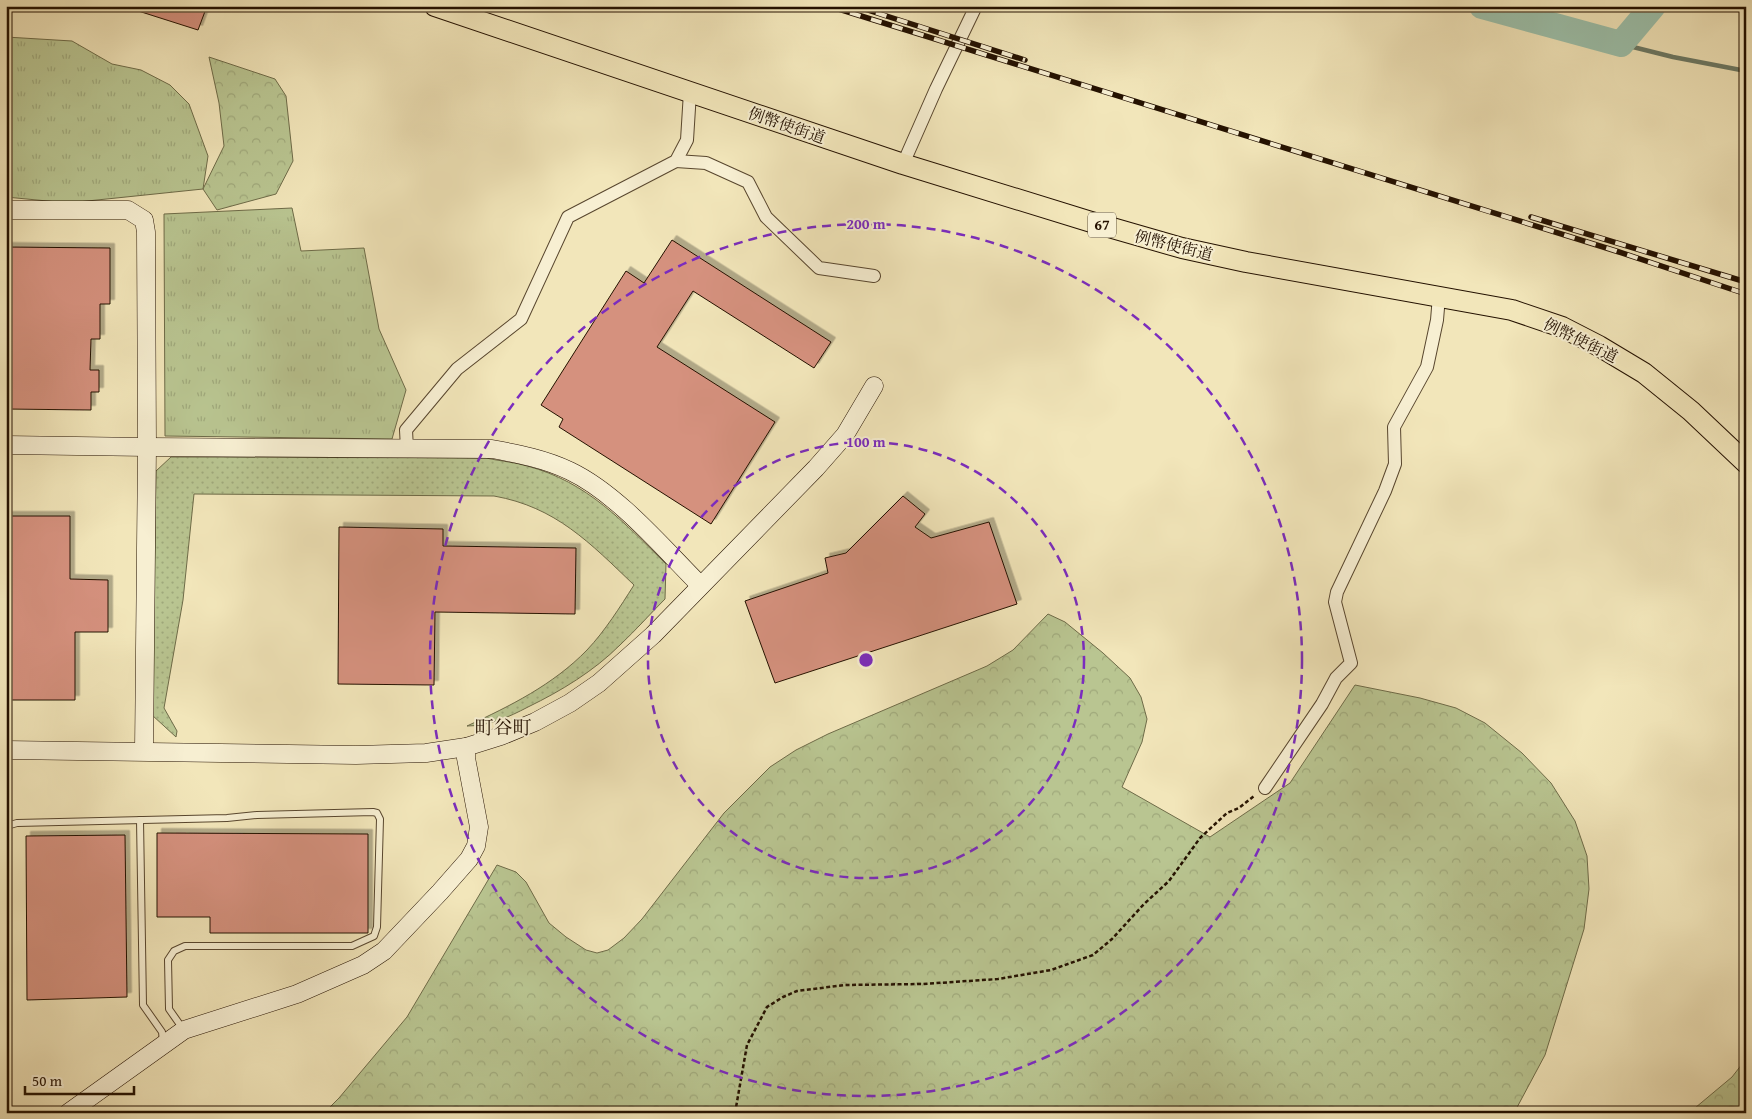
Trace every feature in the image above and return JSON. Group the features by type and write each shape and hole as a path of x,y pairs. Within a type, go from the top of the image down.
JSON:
{"main road":[{"name":"例幣使街道","path":"435,6 903,164 1182,248 1246,262 1512,310 1562,326 1644,373 1691,411 1746,463"}],"street":[{"path":"903,164 976,6"},
{"path":"676,161 687,140 690,92"},
{"path":"407,448 406,430 457,369 521,319 568,217 676,161 706,163 748,182 766,217 819,268 874,276"},
{"path":"6,210 128,210 144,220 146,232 147,447 144,751"},
{"path":"1265,788 1322,704 1336,678 1351,663 1335,602 1337,592 1385,491 1395,464 1394,427 1427,367 1439,296"},
{"path":"6,750 356,755 426,753 466,747 501,736 570,703 599,683 652,635 822,462 845,435 874,386"},
{"path":"6,445 492,449 533,457 570,471 592,484 631,516 700,585"},
{"path":"68,1113 184,1030 297,994 363,965 384,951 446,886 469,859 476,846 479,827 466,758 466,747"}],"lane":[{"path":"6,830 10,825 17,823 377,813 380,819 377,926 374,936 352,946 185,946 174,951 168,960 169,1009 184,1030"},
{"path":"140,820 143,1005 162,1032 163,1045"},
{"path":"6,902 8,1024 6,1054"}],"path":[{"path":"735,1113 747,1045 767,1007 783,997 797,991 845,985 923,984 998,979 1050,970 1093,956 1169,881 1200,838 1227,813 1239,808 1265,788"}],"green space":[{"path":"6,37 72,41 112,64 141,70 170,85 189,104 208,156 203,189 68,203 6,197"},
{"path":"209,57 275,79 286,96 293,161 276,194 217,210 203,189 224,146 219,103"},
{"path":"292,208 301,251 364,248 379,329 406,390 392,439 165,436 164,214"},
{"path":"171,457 486,458 517,463 549,473 568,482 603,505 635,533 666,564 665,599 632,634 577,680 540,701 506,717 491,723 467,726 530,694 560,674 587,650 612,619 634,585 587,541 554,518 536,509 516,501 494,496 194,494 183,600 164,708 177,731 176,737 152,715 156,471"},
{"path":"1048,614 1065,622 1103,653 1130,678 1141,697 1147,719 1142,742 1122,787 1210,837 1290,783 1355,685 1420,698 1456,708 1485,723 1522,753 1551,783 1575,821 1587,856 1589,889 1584,929 1545,1055 1514,1113 324,1113 339,1098 407,1017 497,865 516,872 526,882 549,923 566,937 586,950 597,953 608,950 624,938 642,919 724,813 770,767 796,750 828,734 987,666 1013,650"},
{"path":"1746,1059 1746,1113 1689,1113 1732,1077"}],"building":[{"path":"133,6 207,6 198,30 132,9"},
{"path":"672,240 831,342 814,368 693,291 657,347 775,422 711,524 559,427 563,419 541,405 626,271 644,283"},
{"path":"6,247 110,248 110,304 100,304 100,339 91,339 90,370 99,370 99,392 91,392 91,410 6,409"},
{"path":"903,496 925,514 915,527 931,538 989,522 1017,604 775,683 745,601 828,573 825,558 846,553"},
{"path":"6,516 70,516 70,579 108,580 108,632 75,632 75,700 6,700"},
{"path":"339,527 443,529 443,546 576,548 575,614 435,612 434,685 338,684"},
{"path":"157,833 368,834 368,933 210,933 210,917 157,917"},
{"path":"125,835 127,997 27,1000 26,836"}],"waterway":[{"path":"1482,6 1621,44 1653,6"},
{"path":"1621,44 1673,57 1746,71"}],"railway":[{"path":"829,6 1616,251 1746,294"},
{"path":"855,6 1025,60"},
{"path":"1531,217 1746,282"}],"district":[{"name":"町谷町","path":"503,727"}]}
